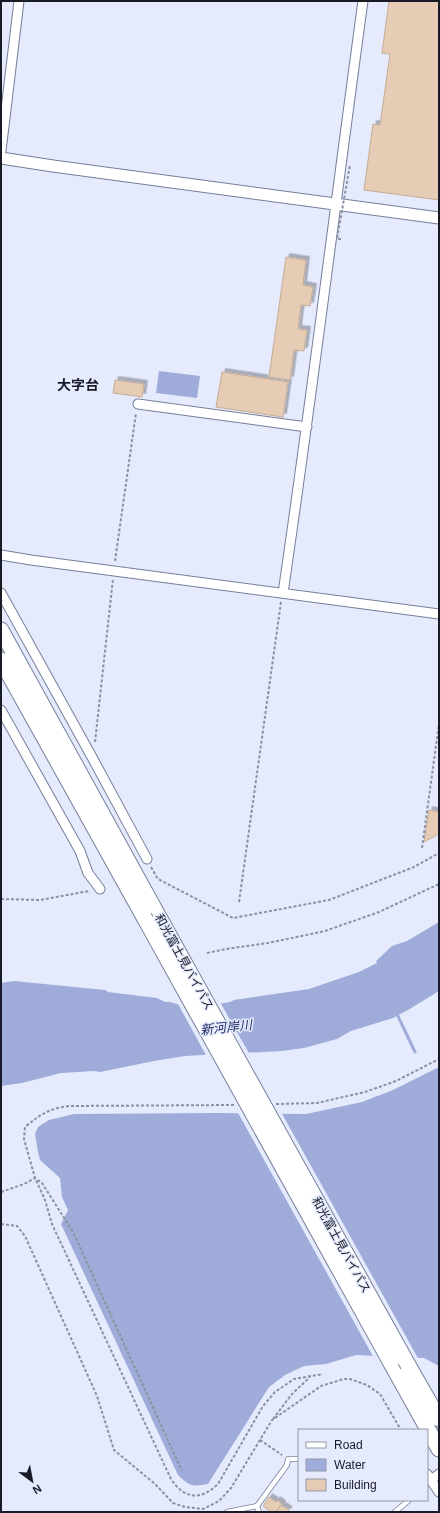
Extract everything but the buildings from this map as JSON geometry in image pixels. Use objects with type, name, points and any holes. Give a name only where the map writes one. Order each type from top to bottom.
[{"type":"highway","name":"和光富士見バイパス","points":[[1,630],[160,919],[439,1419]]},
{"type":"highway","name":"和光富士見バイパス","points":[[1,660],[428,1429]]},
{"type":"highway","name":"和光富士見バイパス","points":[[428,1429],[439,1449]]},
{"type":"street","points":[[1,151],[19,1]]},
{"type":"street","points":[[283,593],[307,427],[335,203],[363,1]]},
{"type":"street","points":[[1,158],[439,218]]},
{"type":"street","points":[[138,404],[307,427]]},
{"type":"street","points":[[1,555],[439,614]]},
{"type":"street","points":[[1,593],[93,759],[146,859]]},
{"type":"street","points":[[1,710],[80,851],[88,873],[100,889]]},
{"type":"street","points":[[439,1474],[428,1479],[439,1492]]},
{"type":"lane","points":[[227,1512],[257,1506],[287,1465],[288,1459],[298,1459]]},
{"type":"lane","points":[[395,1512],[408,1501]]},
{"type":"lane","points":[[257,1506],[259,1512]]},
{"type":"path","points":[[341,239],[337,239],[350,165]]},
{"type":"path","points":[[239,902],[283,593]]},
{"type":"path","points":[[422,848],[439,724]]},
{"type":"path","points":[[146,859],[158,879],[233,918],[329,900],[414,867],[439,853]]},
{"type":"path","points":[[207,953],[325,931],[379,912],[439,884]]},
{"type":"path","points":[[1,899],[40,900],[100,889]]},
{"type":"path","points":[[272,1104],[317,1103],[365,1092],[396,1081],[439,1059]]},
{"type":"path","points":[[235,1106],[68,1106],[53,1109],[38,1116],[25,1127],[24,1139],[35,1178],[45,1200],[52,1224],[171,1480],[177,1489],[186,1495],[210,1492],[218,1484],[263,1406],[275,1392],[294,1379],[323,1374]]},
{"type":"path","points":[[1,1192],[24,1184],[35,1178]]},
{"type":"path","points":[[35,1178],[42,1183],[73,1232],[182,1471]]},
{"type":"path","points":[[1,1224],[17,1226],[25,1236],[97,1396],[114,1450],[155,1484],[172,1503],[185,1508],[203,1509],[219,1501],[231,1488],[272,1420],[292,1394],[311,1376]]},
{"type":"path","points":[[272,1420],[321,1386],[344,1379],[350,1379],[367,1385],[380,1394],[400,1429]]},
{"type":"path","points":[[260,1440],[288,1459]]},
{"type":"water","points":[[159,371],[200,376],[197,398],[156,393]]},
{"type":"water","name":"新河岸川","points":[[439,922],[439,991],[393,1018],[351,1031],[337,1039],[304,1048],[282,1051],[185,1056],[100,1072],[61,1073],[22,1083],[1,1086],[1,983],[14,981],[105,990],[108,992],[157,998],[165,1002],[180,1005],[218,1004],[234,1000],[309,989],[359,972],[377,963],[376,961],[392,946],[407,941]]},
{"type":"water","points":[[439,1067],[439,1366],[424,1358],[356,1355],[326,1364],[304,1366],[285,1375],[269,1387],[208,1484],[192,1485],[188,1483],[178,1475],[61,1224],[68,1210],[62,1197],[60,1178],[40,1160],[35,1134],[38,1127],[49,1120],[74,1114],[306,1114],[362,1102],[393,1090]]},
{"type":"pier","points":[[177,1002],[220,1002],[250,1055],[207,1057]]},
{"type":"pier","points":[[237,1111],[281,1112],[419,1360],[374,1358]]},
{"type":"waterway","points":[[396,1012],[415,1052]]},
{"type":"district","name":"大字台","points":[[78,385]]}]
